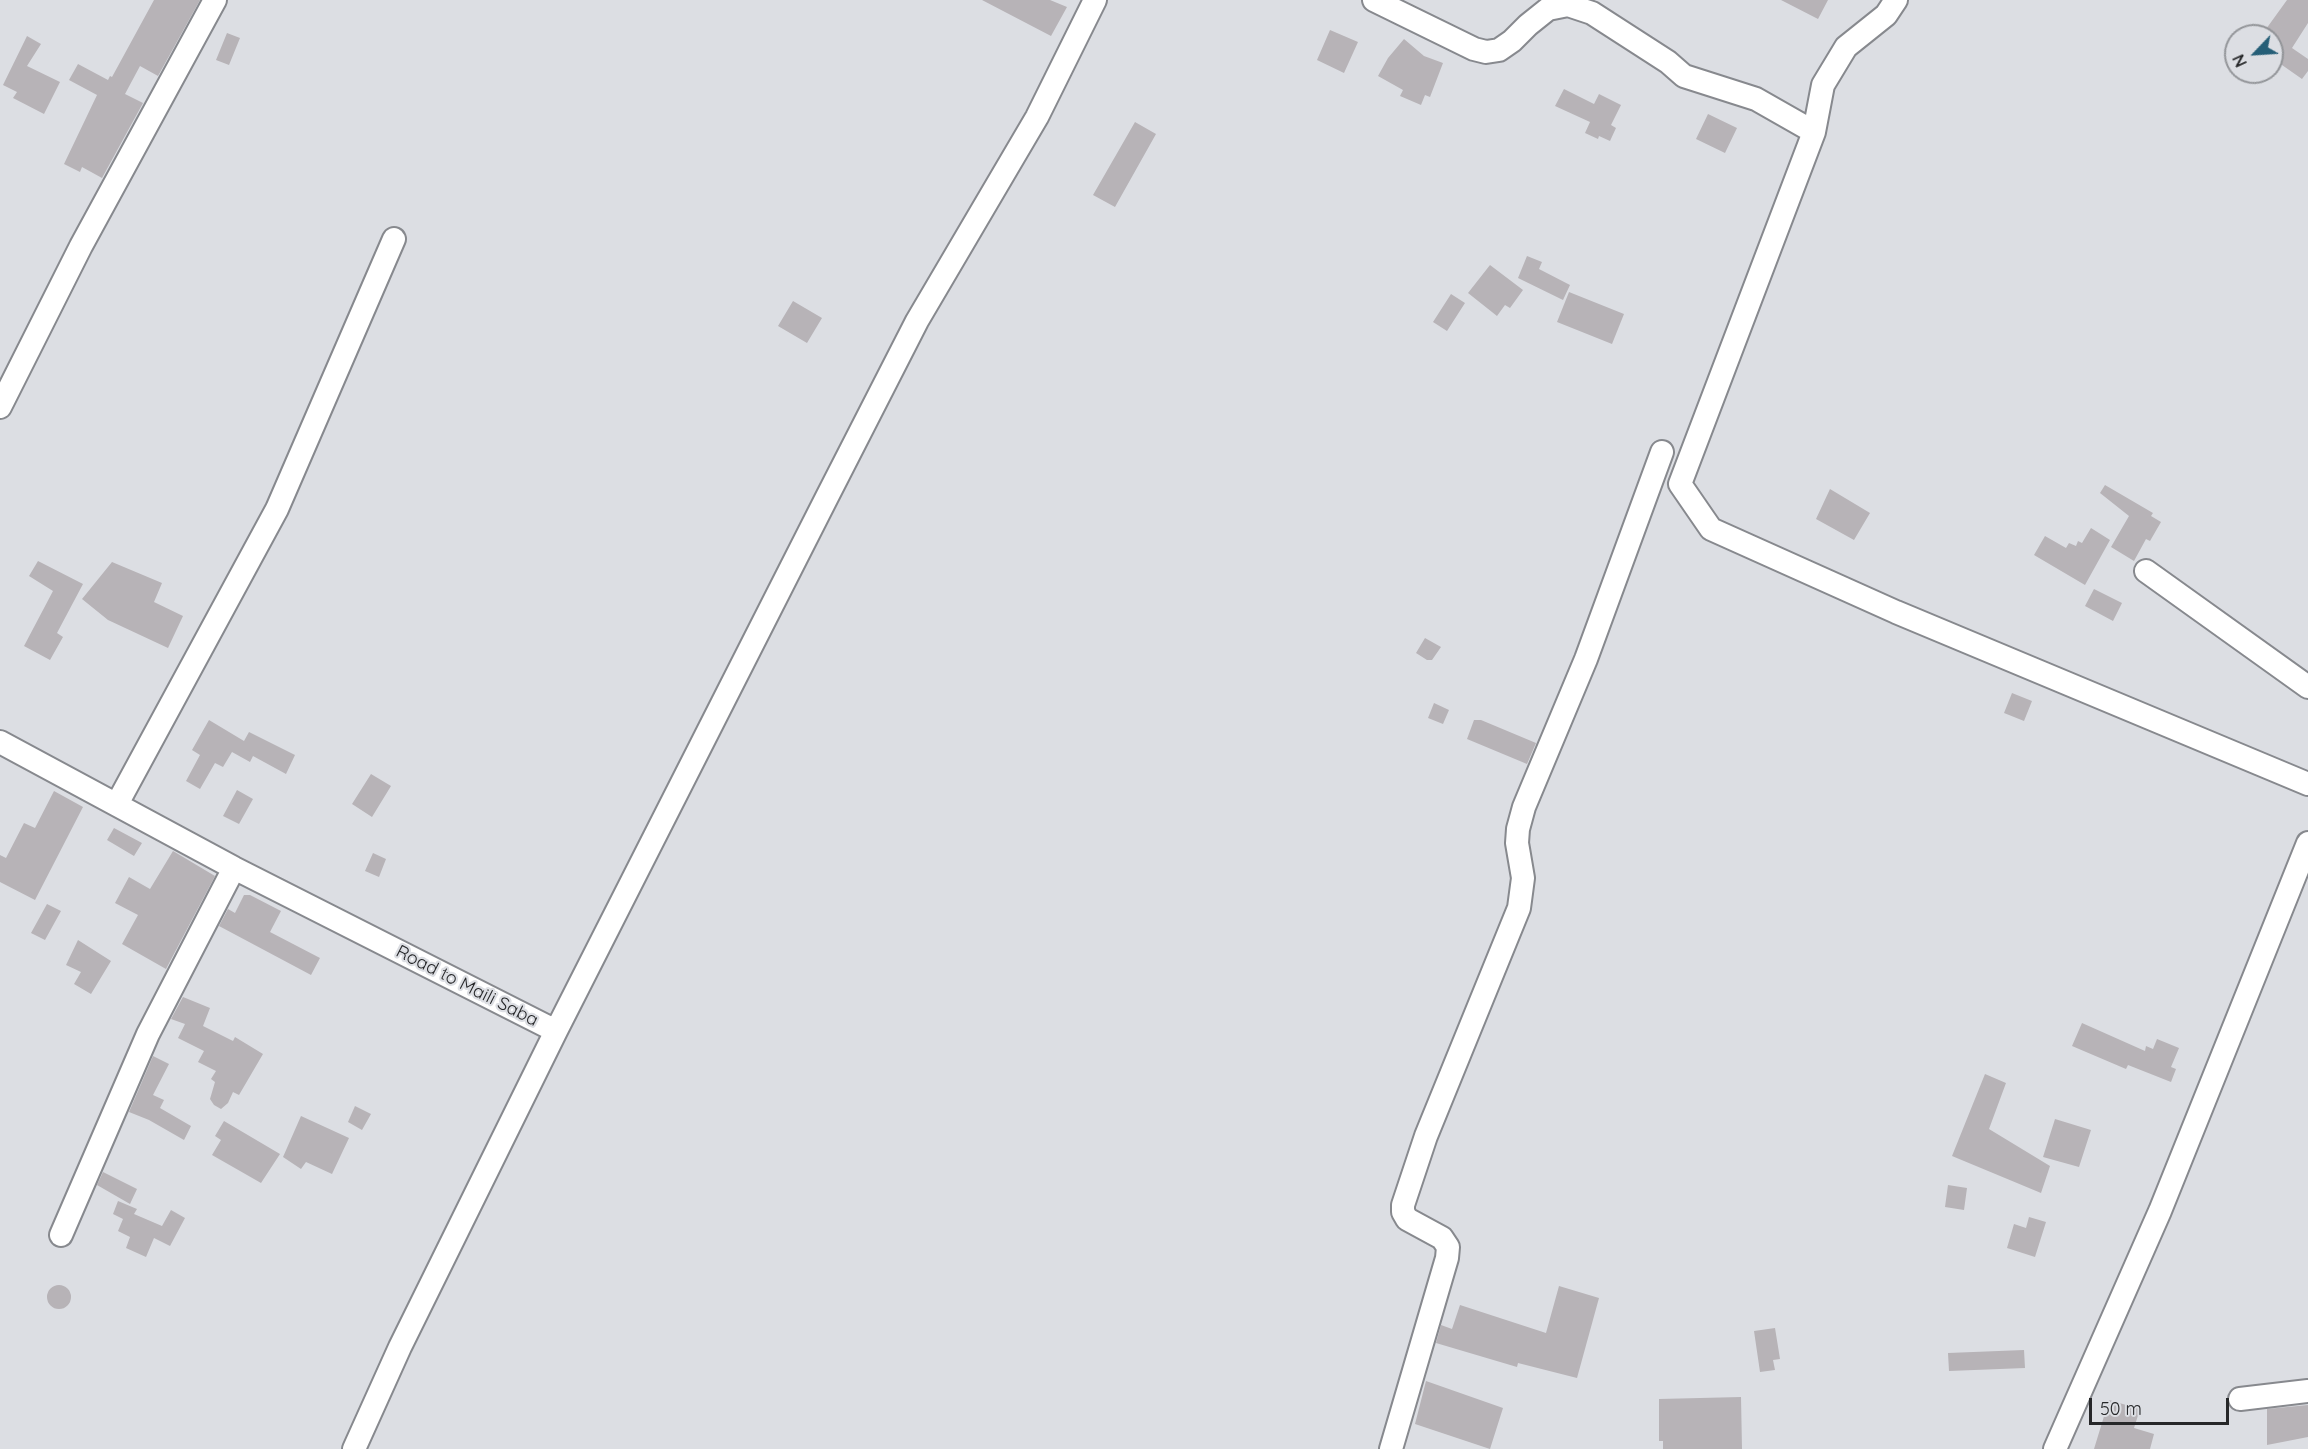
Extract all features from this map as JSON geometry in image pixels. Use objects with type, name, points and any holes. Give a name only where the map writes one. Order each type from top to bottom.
[{"type":"street","points":[[0,407],[81,246],[215,0]]},
{"type":"street","points":[[556,1031],[917,321],[1037,117],[1095,0]]},
{"type":"street","points":[[1374,0],[1474,49],[1486,52],[1499,50],[1512,41],[1548,9],[1568,5],[1592,13],[1668,62],[1684,76],[1756,99],[1814,132]]},
{"type":"street","points":[[1896,0],[1886,15],[1846,47],[1823,85],[1814,132],[1680,484],[1711,529],[1896,612],[2308,784]]},
{"type":"street","points":[[117,804],[277,509],[394,239]]},
{"type":"street","points":[[1391,1449],[1447,1258],[1448,1247],[1442,1238],[1407,1219],[1403,1212],[1403,1205],[1423,1143],[1519,908],[1523,878],[1516,843],[1524,807],[1586,658],[1662,452]]},
{"type":"street","points":[[2146,571],[2308,687]]},
{"type":"street","name":"Road to Maili Saba","points":[[0,742],[234,868],[556,1031],[400,1347],[354,1449]]},
{"type":"street","points":[[2055,1449],[2160,1211],[2308,843]]},
{"type":"street","points":[[61,1235],[148,1034],[234,868]]},
{"type":"street","points":[[2240,1400],[2308,1390]]},
{"type":"building","points":[[154,0],[200,0],[158,76],[140,66],[125,94],[143,103],[102,178],[82,167],[80,172],[64,164],[97,95],[69,80],[78,64],[108,80],[110,76],[112,77]]},
{"type":"building","points":[[982,0],[1050,0],[1067,7],[1051,36]]},
{"type":"building","points":[[1781,0],[1828,0],[1818,19]]},
{"type":"building","points":[[2287,0],[2308,0],[2308,23],[2292,48],[2308,59],[2308,71],[2302,79],[2284,66],[2284,24],[2270,24]]},
{"type":"building","points":[[1330,30],[1358,42],[1344,73],[1317,60]]},
{"type":"building","points":[[227,33],[240,38],[229,65],[216,60]]},
{"type":"building","points":[[27,36],[41,44],[27,66],[60,82],[44,114],[13,98],[17,92],[3,85]]},
{"type":"building","points":[[1404,39],[1424,56],[1443,63],[1430,97],[1425,95],[1421,105],[1400,96],[1403,90],[1378,76],[1388,58]]},
{"type":"building","points":[[1564,89],[1594,104],[1599,94],[1621,105],[1611,125],[1616,128],[1610,141],[1585,133],[1590,122],[1555,106]]},
{"type":"building","points":[[1708,114],[1737,128],[1725,153],[1696,139]]},
{"type":"building","points":[[1135,122],[1156,134],[1115,207],[1093,195]]},
{"type":"building","points":[[1527,256],[1542,262],[1539,269],[1570,285],[1563,300],[1518,278]]},
{"type":"building","points":[[1490,265],[1523,290],[1510,308],[1505,305],[1497,316],[1468,293]]},
{"type":"building","points":[[1569,292],[1624,314],[1612,344],[1557,322]]},
{"type":"building","points":[[1451,294],[1465,303],[1447,331],[1433,322]]},
{"type":"building","points":[[793,301],[822,318],[807,343],[778,326]]},
{"type":"building","points":[[2105,485],[2153,513],[2151,516],[2161,522],[2150,541],[2146,539],[2134,561],[2111,547],[2129,516],[2100,493]]},
{"type":"building","points":[[1830,489],[1870,513],[1854,540],[1816,519]]},
{"type":"building","points":[[2091,528],[2110,540],[2085,585],[2034,555],[2045,536],[2066,548],[2069,543],[2076,546],[2078,541],[2082,543]]},
{"type":"building","points":[[38,561],[83,584],[57,633],[63,637],[50,660],[24,646],[53,591],[29,576]]},
{"type":"building","points":[[112,562],[162,583],[154,602],[183,616],[168,648],[108,620],[82,599]]},
{"type":"building","points":[[2094,589],[2122,603],[2113,621],[2085,606]]},
{"type":"building","points":[[1425,638],[1441,647],[1432,660],[1427,660],[1416,653]]},
{"type":"building","points":[[2012,693],[2032,701],[2024,721],[2004,713]]},
{"type":"building","points":[[1434,703],[1449,710],[1443,724],[1428,718]]},
{"type":"building","points":[[209,720],[244,741],[249,732],[295,755],[286,774],[253,756],[250,762],[232,752],[223,767],[215,763],[200,789],[186,781],[200,755],[192,750]]},
{"type":"building","points":[[1474,720],[1481,720],[1536,743],[1527,764],[1467,739]]},
{"type":"building","points":[[371,774],[391,786],[372,817],[352,804]]},
{"type":"building","points":[[237,790],[253,799],[239,824],[223,816]]},
{"type":"building","points":[[54,791],[83,807],[35,900],[0,882],[0,855],[6,858],[24,823],[35,828]]},
{"type":"building","points":[[114,828],[142,843],[134,856],[107,840]]},
{"type":"building","points":[[173,851],[215,876],[166,969],[122,944],[138,915],[115,903],[129,877],[150,889]]},
{"type":"building","points":[[373,853],[386,859],[379,877],[365,871]]},
{"type":"building","points":[[244,895],[250,895],[281,911],[270,932],[320,958],[311,975],[219,926],[228,909],[235,913]]},
{"type":"building","points":[[47,904],[61,911],[45,940],[31,933]]},
{"type":"building","points":[[78,940],[111,961],[91,994],[74,984],[81,972],[66,965]]},
{"type":"building","points":[[183,997],[210,1008],[203,1026],[233,1041],[235,1037],[263,1054],[239,1095],[233,1092],[228,1103],[221,1109],[210,1099],[215,1082],[211,1079],[216,1071],[198,1062],[204,1051],[178,1038],[185,1024],[171,1019]]},
{"type":"building","points":[[2082,1023],[2145,1051],[2146,1046],[2153,1049],[2157,1039],[2179,1048],[2171,1067],[2176,1069],[2171,1082],[2128,1065],[2126,1069],[2072,1046]]},
{"type":"building","points":[[153,1056],[169,1064],[153,1095],[164,1100],[160,1108],[191,1126],[184,1140],[149,1120],[129,1112]]},
{"type":"building","points":[[1985,1074],[2006,1083],[1989,1129],[2050,1166],[2041,1193],[1952,1156]]},
{"type":"building","points":[[355,1106],[371,1114],[362,1130],[348,1122]]},
{"type":"building","points":[[301,1116],[349,1138],[332,1174],[306,1162],[301,1169],[283,1157]]},
{"type":"building","points":[[2055,1119],[2091,1130],[2079,1167],[2043,1157]]},
{"type":"building","points":[[224,1121],[280,1154],[261,1183],[212,1155],[221,1140],[215,1136]]},
{"type":"building","points":[[103,1172],[137,1189],[130,1204],[97,1185]]},
{"type":"building","points":[[1948,1185],[1967,1188],[1964,1210],[1945,1207]]},
{"type":"building","points":[[118,1201],[137,1209],[134,1214],[162,1226],[171,1210],[185,1218],[170,1246],[154,1238],[146,1257],[126,1248],[130,1237],[118,1231],[123,1219],[113,1214]]},
{"type":"building","points":[[2029,1217],[2046,1222],[2035,1257],[2007,1248],[2014,1224],[2026,1228]]},
{"type":"building","points":[[59,1285],[68,1288],[71,1297],[68,1306],[59,1309],[50,1306],[47,1297],[50,1288]]},
{"type":"building","points":[[1559,1286],[1599,1298],[1577,1378],[1518,1363],[1517,1367],[1436,1343],[1441,1325],[1452,1329],[1460,1305],[1546,1333]]},
{"type":"building","points":[[1775,1328],[1780,1359],[1773,1360],[1775,1370],[1760,1372],[1754,1331]]},
{"type":"building","points":[[2024,1350],[2025,1368],[1949,1371],[1948,1353]]},
{"type":"building","points":[[1426,1381],[1503,1408],[1490,1449],[1415,1424]]},
{"type":"building","points":[[1741,1397],[1742,1449],[1663,1449],[1663,1441],[1659,1441],[1659,1399]]},
{"type":"building","points":[[2109,1400],[2140,1409],[2134,1428],[2154,1434],[2150,1449],[2094,1449]]},
{"type":"building","points":[[2308,1405],[2308,1437],[2267,1445],[2267,1409]]}]
